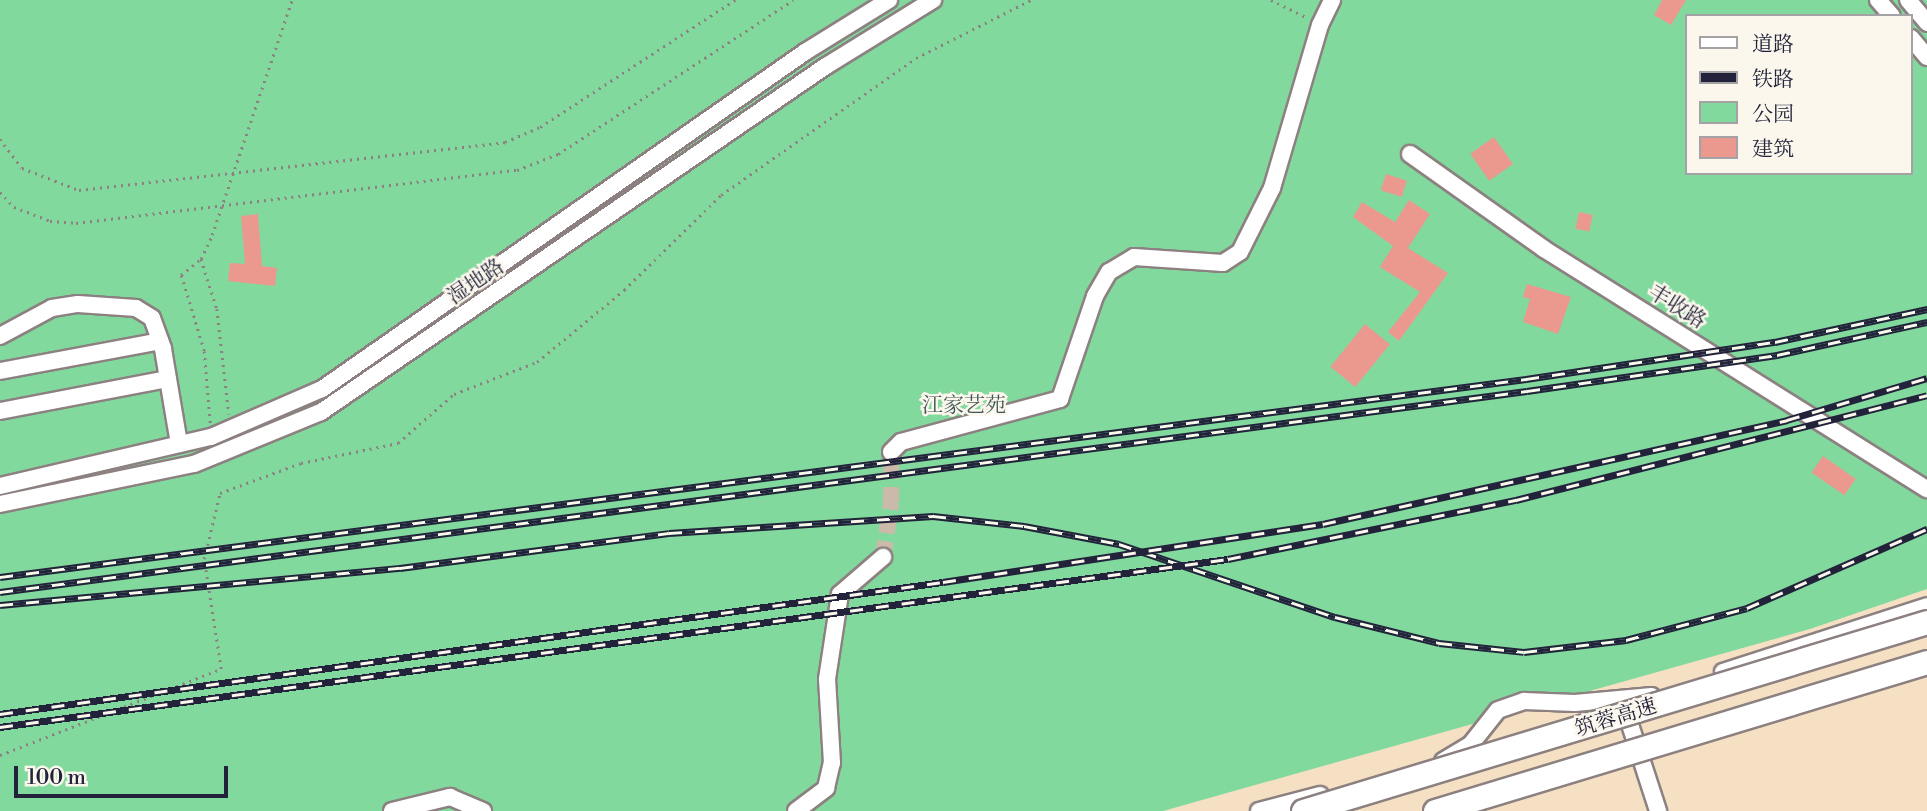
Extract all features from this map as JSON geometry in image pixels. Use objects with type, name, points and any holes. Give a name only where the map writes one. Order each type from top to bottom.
[{"type":"highway","name":"筑蓉高速","points":[[1303,811],[1927,622]]},
{"type":"highway","name":"筑蓉高速","points":[[1435,811],[1927,662]]},
{"type":"street","name":"湿地路","points":[[0,486],[211,437],[322,389],[805,52],[889,0]]},
{"type":"street","name":"湿地路","points":[[0,505],[194,464],[321,412],[826,66],[933,0]]},
{"type":"street","points":[[891,452],[901,442],[1060,399],[1095,296],[1109,272],[1133,257],[1223,263],[1240,252],[1272,188],[1320,25],[1332,0]]},
{"type":"street","points":[[1908,0],[1927,23]]},
{"type":"street","points":[[1913,40],[1927,57]]},
{"type":"street","name":"丰收路","points":[[1410,154],[1544,248],[1927,489]]},
{"type":"street","points":[[0,336],[52,308],[109,303],[136,308],[152,317],[168,379],[178,444]]},
{"type":"street","points":[[0,371],[160,341]]},
{"type":"street","points":[[0,411],[168,379]]},
{"type":"street","points":[[796,811],[826,788],[832,762],[827,679],[839,594],[883,557]]},
{"type":"street","points":[[1259,811],[1450,759],[1471,744],[1498,710],[1524,701],[1642,699],[1927,606]]},
{"type":"street","points":[[1622,700],[1658,811]]},
{"type":"street","points":[[392,811],[450,797],[483,811]]},
{"type":"path","points":[[211,437],[204,351],[181,275],[201,259],[223,204],[292,0]]},
{"type":"path","points":[[0,139],[22,168],[79,190],[233,175],[505,142],[540,127],[735,0]]},
{"type":"path","points":[[0,192],[14,206],[50,221],[76,223],[517,170],[558,153],[793,0]]},
{"type":"path","points":[[0,755],[221,669],[204,559],[220,493],[301,463],[398,443],[454,394],[537,362],[624,290],[721,195],[916,58],[1031,0]]},
{"type":"path","points":[[1271,0],[1320,25]]},
{"type":"path","points":[[201,259],[217,309],[230,431]]},
{"type":"green space","name":"江家艺苑","points":[[0,0],[1927,0],[1927,589],[1810,629],[1163,811],[0,811]]},
{"type":"building","points":[[1662,0],[1686,0],[1671,25],[1654,15]]},
{"type":"building","points":[[1494,137],[1513,164],[1489,181],[1470,154]]},
{"type":"building","points":[[1386,174],[1407,181],[1402,197],[1381,190]]},
{"type":"building","points":[[1409,200],[1430,214],[1408,248],[1448,273],[1399,341],[1388,332],[1420,292],[1380,267],[1393,246],[1353,217],[1362,202],[1395,222]]},
{"type":"building","points":[[1579,212],[1593,215],[1589,232],[1575,229]]},
{"type":"building","points":[[258,214],[262,266],[277,268],[275,286],[228,281],[230,263],[245,264],[241,216]]},
{"type":"building","points":[[1527,284],[1571,297],[1558,334],[1523,322],[1530,299],[1523,297]]},
{"type":"building","points":[[1365,324],[1390,344],[1355,387],[1330,367]]},
{"type":"building","points":[[1823,456],[1856,479],[1844,495],[1812,472]]},
{"type":"tunnel","points":[[883,557],[891,503],[891,452]]},
{"type":"railway","points":[[0,577],[1526,379],[1775,342],[1927,309]]},
{"type":"railway","points":[[0,592],[1527,391],[1777,355],[1927,322]]},
{"type":"railway","points":[[0,714],[943,582],[1323,524],[1787,420],[1927,378]]},
{"type":"railway","points":[[0,727],[1228,559],[1516,500],[1927,395]]},
{"type":"railway","points":[[0,605],[400,568],[669,533],[933,516],[1024,526],[1119,544],[1335,617],[1439,643],[1524,652],[1626,640],[1747,608],[1927,529]]}]
